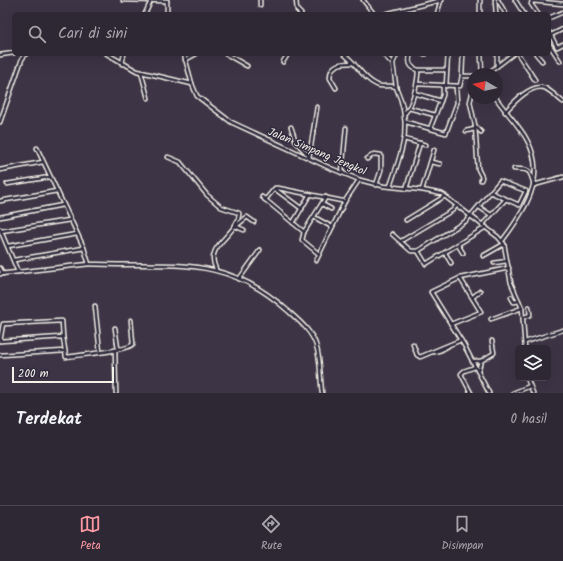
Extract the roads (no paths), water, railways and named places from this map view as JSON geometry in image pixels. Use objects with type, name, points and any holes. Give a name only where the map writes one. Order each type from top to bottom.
[{"type":"street","points":[[123,0],[167,1],[167,12]]},
{"type":"street","points":[[260,0],[260,5]]},
{"type":"street","points":[[296,0],[297,10],[299,12]]},
{"type":"street","points":[[363,0],[372,12]]},
{"type":"street","points":[[393,12],[441,0],[438,12]]},
{"type":"street","points":[[480,0],[480,12]]},
{"type":"street","points":[[496,0],[496,12]]},
{"type":"street","points":[[496,0],[505,12]]},
{"type":"street","points":[[515,0],[523,12]]},
{"type":"street","points":[[531,1],[562,4],[562,0]]},
{"type":"street","points":[[147,12],[151,1]]},
{"type":"street","points":[[531,1],[537,12]]},
{"type":"street","points":[[551,17],[563,12]]},
{"type":"street","points":[[551,34],[563,29]]},
{"type":"street","points":[[551,36],[558,47],[563,44]]},
{"type":"street","points":[[551,47],[560,61]]},
{"type":"street","points":[[0,55],[12,53]]},
{"type":"street","points":[[0,122],[24,56]]},
{"type":"street","points":[[110,56],[122,64],[141,72],[192,84]]},
{"type":"street","points":[[122,64],[124,56]]},
{"type":"street","name":"Jalan Simpang Jengkol","points":[[184,56],[192,84],[201,99],[231,122],[359,180],[376,185],[422,190],[446,196],[486,227],[504,244],[511,283],[522,308],[524,317],[525,342]]},
{"type":"street","points":[[185,60],[192,56]]},
{"type":"street","points":[[230,56],[247,66]]},
{"type":"street","points":[[283,62],[287,56]]},
{"type":"street","points":[[346,56],[376,84],[380,86],[392,85],[396,87]]},
{"type":"street","points":[[385,56],[393,64]]},
{"type":"street","points":[[390,186],[400,156],[406,122],[405,113],[396,87],[393,64],[396,56]]},
{"type":"street","points":[[410,56],[410,65],[412,68],[418,70],[447,70]]},
{"type":"street","points":[[430,129],[445,86],[448,56]]},
{"type":"street","points":[[417,84],[456,87],[461,84],[463,56]]},
{"type":"street","points":[[481,56],[482,68]]},
{"type":"street","points":[[497,56],[497,66]]},
{"type":"street","points":[[494,68],[510,56]]},
{"type":"street","points":[[519,56],[536,80]]},
{"type":"street","points":[[538,56],[542,61]]},
{"type":"street","points":[[336,88],[330,78],[332,69],[338,64],[354,63]]},
{"type":"street","points":[[405,113],[409,108],[417,84],[418,70]]},
{"type":"street","points":[[141,72],[148,98]]},
{"type":"street","points":[[462,76],[467,76]]},
{"type":"street","points":[[406,122],[442,132],[448,130],[458,98],[456,87]]},
{"type":"street","points":[[505,112],[522,94],[540,88],[546,89],[563,102]]},
{"type":"street","points":[[414,93],[441,101]]},
{"type":"street","points":[[470,104],[475,125],[478,169],[482,177],[481,180]]},
{"type":"street","points":[[500,104],[526,138],[532,149],[535,171],[534,185],[524,210],[502,241]]},
{"type":"street","points":[[309,157],[316,107]]},
{"type":"street","points":[[409,108],[436,115]]},
{"type":"street","points":[[475,125],[481,132]]},
{"type":"street","points":[[291,127],[296,142],[309,157]]},
{"type":"street","points":[[342,173],[346,128]]},
{"type":"street","points":[[466,131],[475,129]]},
{"type":"street","points":[[404,139],[426,144]]},
{"type":"street","points":[[406,189],[420,143]]},
{"type":"street","points":[[37,148],[84,248],[89,264]]},
{"type":"street","points":[[422,190],[434,150]]},
{"type":"street","points":[[367,159],[374,154],[381,155],[381,170],[376,185]]},
{"type":"street","points":[[168,157],[180,162],[209,197],[222,208],[238,212],[238,218],[235,226]]},
{"type":"street","points":[[0,170],[43,162]]},
{"type":"street","points":[[431,162],[440,164]]},
{"type":"street","points":[[514,169],[527,170],[531,173],[534,185]]},
{"type":"street","points":[[7,184],[50,177]]},
{"type":"street","points":[[534,185],[563,177]]},
{"type":"street","points":[[316,260],[345,200],[359,180]]},
{"type":"street","points":[[392,234],[411,251],[418,251],[466,221],[471,216],[490,192],[500,181],[526,191],[519,205],[490,192]]},
{"type":"street","points":[[266,200],[275,189],[281,188],[345,200]]},
{"type":"street","points":[[275,189],[302,209]]},
{"type":"street","points":[[0,201],[56,191]]},
{"type":"street","points":[[293,223],[310,194]]},
{"type":"street","points":[[406,220],[446,196]]},
{"type":"street","points":[[262,197],[304,232]]},
{"type":"street","points":[[319,254],[302,240],[304,232],[326,197]]},
{"type":"street","points":[[482,225],[506,200]]},
{"type":"street","points":[[322,204],[331,209]]},
{"type":"street","points":[[0,217],[63,205]]},
{"type":"street","points":[[401,241],[453,210],[457,205]]},
{"type":"street","points":[[478,207],[491,215]]},
{"type":"street","points":[[216,269],[212,259],[214,252],[235,226],[246,217],[254,222]]},
{"type":"street","points":[[314,217],[332,227]]},
{"type":"street","points":[[18,272],[0,230],[70,220]]},
{"type":"street","points":[[235,226],[244,230]]},
{"type":"street","points":[[418,251],[426,264],[486,227]]},
{"type":"street","points":[[8,246],[77,234]]},
{"type":"street","points":[[483,256],[504,244]]},
{"type":"street","points":[[458,245],[463,253]]},
{"type":"street","points":[[14,260],[84,248]]},
{"type":"street","points":[[239,279],[260,250]]},
{"type":"street","points":[[445,253],[451,262]]},
{"type":"street","points":[[494,263],[508,261]]},
{"type":"street","points":[[0,268],[1,274],[89,264],[167,264],[216,269],[239,279],[278,303],[310,334],[318,351],[322,393]]},
{"type":"street","points":[[489,393],[461,340],[431,292],[460,278],[509,268]]},
{"type":"street","points":[[451,324],[480,313],[473,298],[460,278]]},
{"type":"street","points":[[473,298],[480,291]]},
{"type":"street","points":[[511,297],[514,302],[519,301]]},
{"type":"street","points":[[95,306],[100,352]]},
{"type":"street","points":[[524,317],[530,315],[529,307]]},
{"type":"street","points":[[491,319],[522,308]]},
{"type":"street","points":[[63,337],[0,341],[3,324],[62,321],[66,357],[116,350],[130,347],[133,344],[131,320]]},
{"type":"street","points":[[115,328],[116,393]]},
{"type":"street","points":[[525,342],[563,330]]},
{"type":"street","points":[[413,344],[419,357],[461,340]]},
{"type":"street","points":[[472,361],[481,362],[494,354],[492,341]]},
{"type":"street","points":[[0,355],[65,351]]},
{"type":"street","points":[[478,371],[481,362]]},
{"type":"street","points":[[471,393],[461,374],[475,366]]},
{"type":"street","points":[[528,381],[533,393]]},
{"type":"street","points":[[514,393],[530,386]]}]
